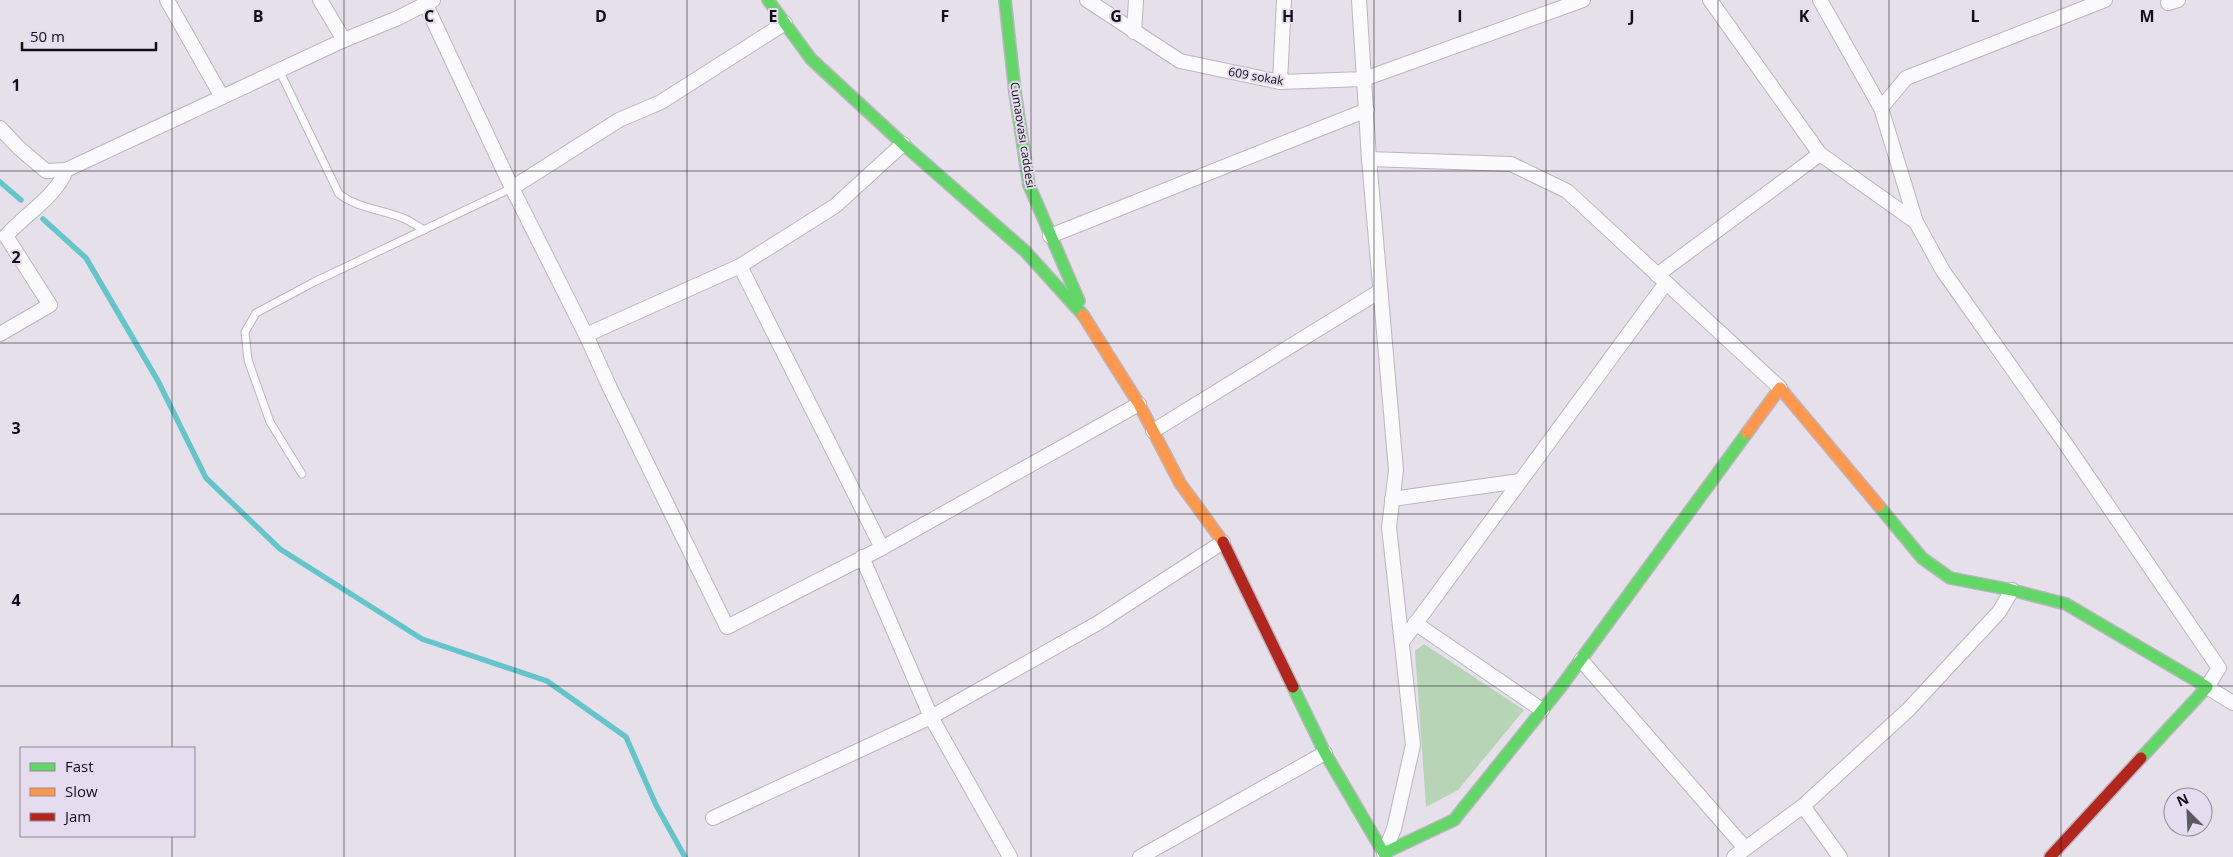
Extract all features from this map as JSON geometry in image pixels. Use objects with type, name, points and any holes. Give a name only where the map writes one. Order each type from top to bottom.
[{"type":"main road","points":[[768,0],[811,59],[903,144],[1025,251],[1086,318],[1139,404],[1180,483],[1223,542],[1325,753],[1385,855],[1454,820],[1581,660],[1780,388],[1922,558],[1950,578],[2012,590],[2066,604],[2207,687],[2050,857]]},
{"type":"main road","name":"Cumaovası caddesi","points":[[1005,0],[1015,92],[1029,185],[1086,318]]},
{"type":"street","points":[[166,0],[222,97]]},
{"type":"street","points":[[320,0],[344,40]]},
{"type":"street","name":"609 sokak","points":[[1087,0],[1180,61],[1280,82],[1364,79],[1583,0]]},
{"type":"street","points":[[1134,32],[1136,0]]},
{"type":"street","points":[[1280,82],[1284,0]]},
{"type":"street","points":[[1359,0],[1369,160],[1396,470],[1389,527],[1413,744],[1394,828],[1385,855]]},
{"type":"street","points":[[1710,0],[1820,154],[1916,222]]},
{"type":"street","points":[[1820,0],[1881,108],[1916,222],[1943,272],[2065,443],[2218,668],[2207,687],[2233,703]]},
{"type":"street","points":[[1881,108],[1906,78],[2104,0]]},
{"type":"street","points":[[0,128],[19,148],[46,171],[66,170],[344,40],[430,3],[512,188],[586,335],[610,388],[727,626],[882,548],[1139,404]]},
{"type":"street","points":[[512,188],[619,120],[661,102],[785,23]]},
{"type":"street","points":[[1050,236],[1367,110]]},
{"type":"street","points":[[586,335],[740,266],[835,206],[903,144]]},
{"type":"street","points":[[1402,642],[1520,481],[1662,279],[1820,154]]},
{"type":"street","points":[[1369,160],[1511,164],[1566,191],[1780,388]]},
{"type":"street","points":[[0,334],[50,305],[6,236],[18,222],[61,183],[66,170]]},
{"type":"street","points":[[740,266],[882,548]]},
{"type":"street","points":[[1153,432],[1380,291]]},
{"type":"street","points":[[1392,499],[1520,481]]},
{"type":"street","points":[[713,818],[932,716],[1098,623],[1223,542]]},
{"type":"street","points":[[862,557],[932,716],[1010,857]]},
{"type":"street","points":[[1734,857],[1803,806],[1908,710],[1999,612],[2012,590]]},
{"type":"street","points":[[1415,623],[1542,710]]},
{"type":"street","points":[[1581,660],[1745,848]]},
{"type":"street","points":[[1140,857],[1325,753]]},
{"type":"street","points":[[1803,806],[1840,857]]},
{"type":"lane","points":[[279,70],[339,194],[348,201],[363,208],[403,218],[424,230]]},
{"type":"lane","points":[[302,474],[270,422],[248,360],[245,332],[256,312],[512,188]]},
{"type":"green space","points":[[1424,644],[1524,710],[1458,790],[1426,807],[1415,651]]},
{"type":"waterway","points":[[0,182],[21,200]]},
{"type":"waterway","points":[[43,219],[86,258],[158,381],[206,478],[280,549],[422,639],[547,681],[626,737],[656,805],[685,857]]},
{"type":"traffic: fast","points":[[768,0],[811,59],[903,144],[1025,251],[1083,315]]},
{"type":"traffic: fast","points":[[1005,0],[1015,92],[1029,185],[1079,301]]},
{"type":"traffic: fast","points":[[1384,853],[1454,820],[1560,688],[1747,433]]},
{"type":"traffic: fast","points":[[1879,506],[1922,558],[1950,578],[2012,590],[2066,604],[2207,687],[2141,758]]},
{"type":"traffic: fast","points":[[1293,687],[1325,753],[1386,857]]},
{"type":"traffic: slow","points":[[1083,315],[1139,404],[1180,483],[1223,542]]},
{"type":"traffic: slow","points":[[1747,433],[1780,388],[1879,506]]},
{"type":"traffic: jam","points":[[1223,542],[1293,687]]},
{"type":"traffic: jam","points":[[2050,857],[2141,758]]}]
